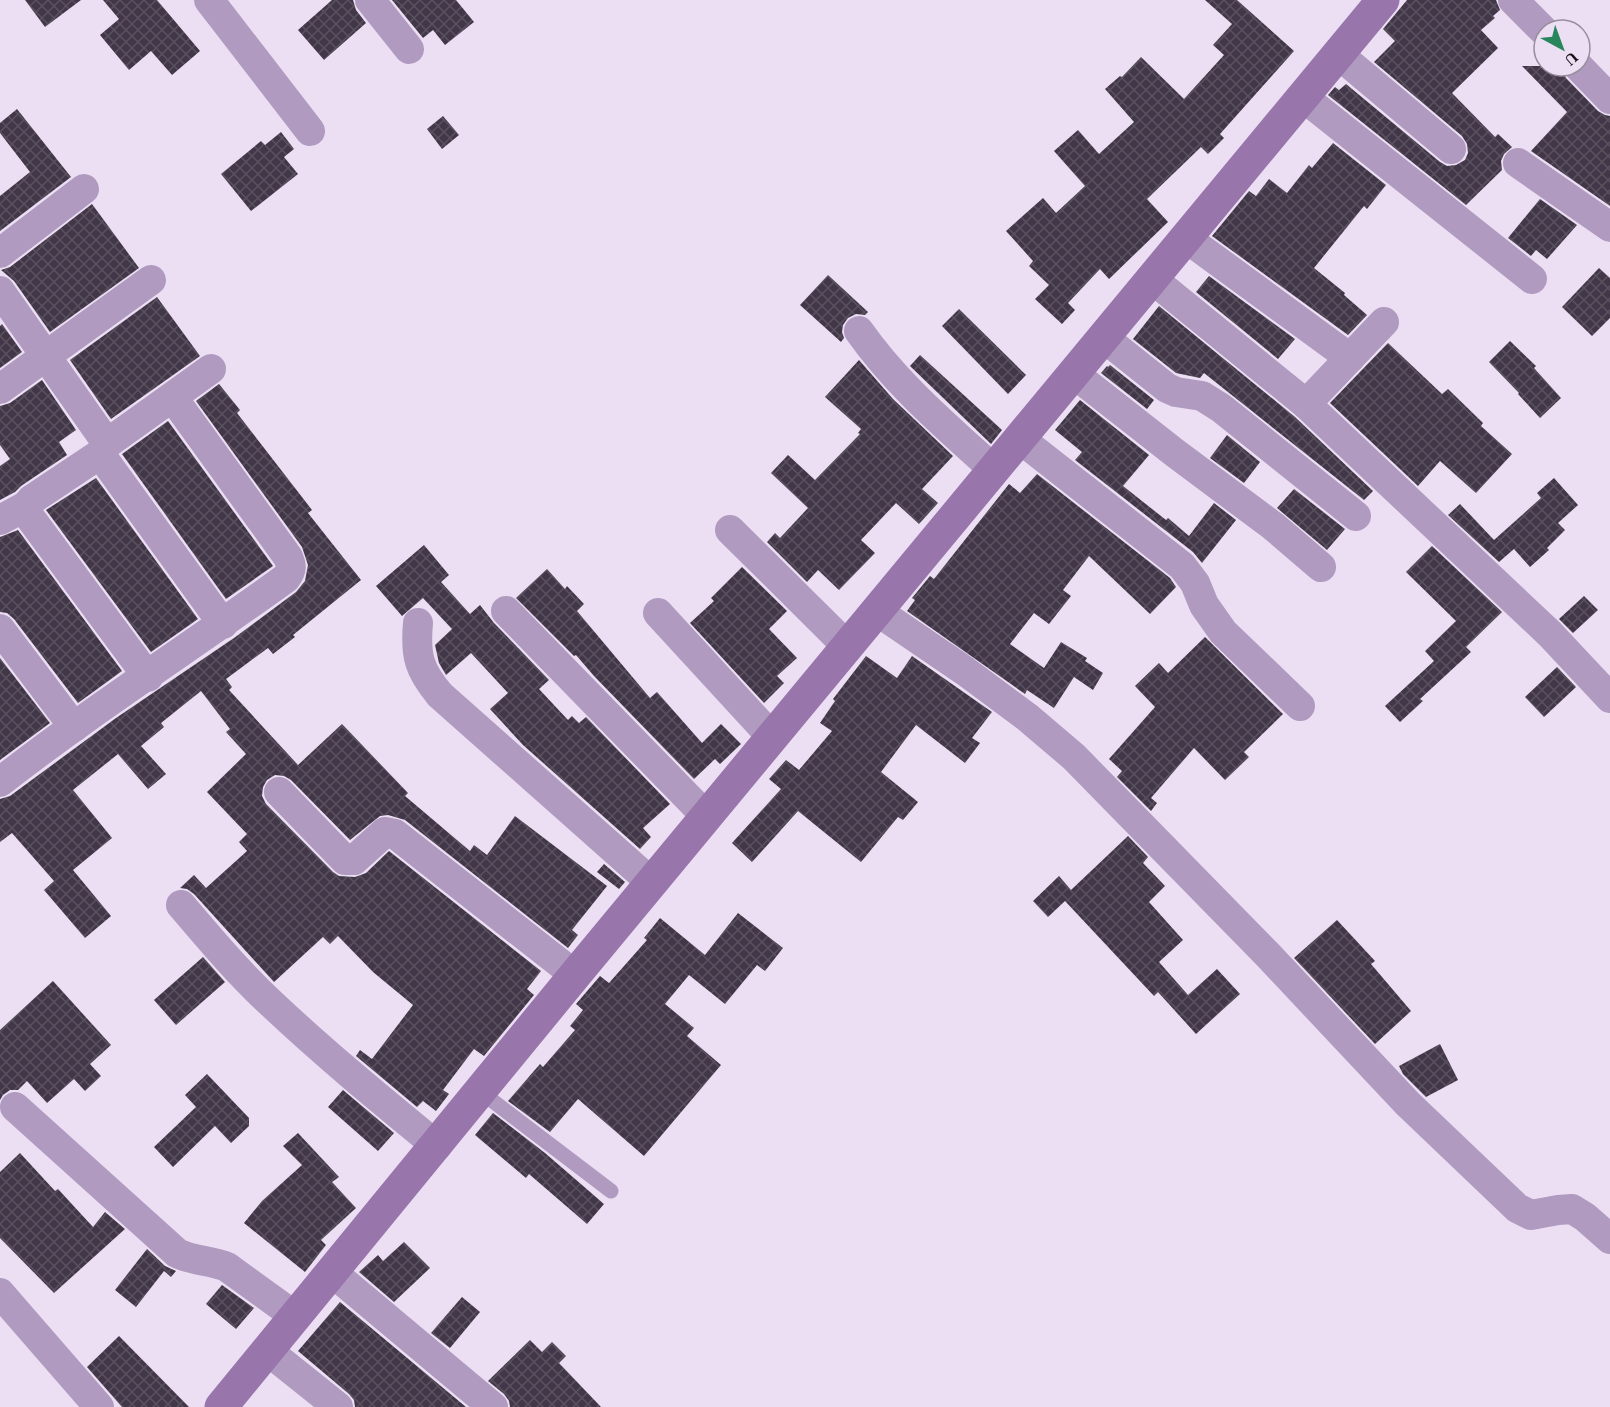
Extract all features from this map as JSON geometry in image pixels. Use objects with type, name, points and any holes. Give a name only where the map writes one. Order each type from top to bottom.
[{"type":"street","points":[[209,0],[310,131]]},
{"type":"street","points":[[370,0],[409,49]]},
{"type":"street","points":[[221,1407],[575,975],[1383,0]]},
{"type":"street","points":[[1513,0],[1532,19]]},
{"type":"street","points":[[1338,54],[1451,149]]},
{"type":"street","points":[[1590,78],[1610,99]]},
{"type":"street","points":[[1303,97],[1532,279]]},
{"type":"street","points":[[1518,163],[1606,217]]},
{"type":"street","points":[[0,253],[84,189]]},
{"type":"street","points":[[1186,237],[1350,358]]},
{"type":"street","points":[[1151,278],[1306,404],[1550,634],[1610,698]]},
{"type":"street","points":[[0,389],[151,280]]},
{"type":"street","points":[[0,291],[104,439],[103,449],[223,624]]},
{"type":"street","points":[[1306,404],[1384,322]]},
{"type":"street","points":[[859,331],[879,359],[907,390],[993,469]]},
{"type":"street","points":[[1102,337],[1167,388],[1176,392],[1202,396],[1221,408],[1356,516]]},
{"type":"street","points":[[0,520],[26,506],[31,500],[211,369]]},
{"type":"street","points":[[1073,373],[1273,526],[1321,567]]},
{"type":"street","points":[[0,782],[223,624],[286,578],[291,571],[288,557],[173,398]]},
{"type":"street","points":[[1019,438],[1182,566],[1195,583],[1204,606],[1223,632],[1300,706]]},
{"type":"street","points":[[26,506],[27,512],[57,556],[147,677]]},
{"type":"street","points":[[730,530],[848,646]]},
{"type":"street","points":[[877,610],[1000,698],[1052,737],[1074,757],[1268,954],[1408,1104],[1517,1208],[1531,1215],[1572,1209],[1610,1239]]},
{"type":"street","points":[[506,611],[707,817]]},
{"type":"street","points":[[658,613],[772,737]]},
{"type":"street","points":[[417,623],[416,644],[419,664],[428,681],[440,695],[652,883]]},
{"type":"street","points":[[5,647],[74,728]]},
{"type":"street","points":[[279,792],[345,860],[354,860],[385,832],[395,834],[575,975]]},
{"type":"street","points":[[181,905],[210,940],[271,1004],[322,1050],[437,1146]]},
{"type":"street","points":[[15,1107],[177,1253],[227,1267],[296,1317]]},
{"type":"street","points":[[333,1273],[493,1407]]},
{"type":"street","points":[[0,1293],[99,1407]]},
{"type":"street","points":[[268,1351],[338,1407]]},
{"type":"lane","points":[[481,1092],[611,1191]]},
{"type":"building","points":[[25,0],[81,0],[45,27]]},
{"type":"building","points":[[103,0],[157,0],[200,51],[172,75],[151,51],[129,70],[100,35],[119,19]]},
{"type":"building","points":[[332,0],[353,0],[356,10],[366,23],[324,60],[298,30]]},
{"type":"building","points":[[392,0],[456,0],[474,22],[445,45],[433,30],[423,38]]},
{"type":"building","points":[[1205,0],[1237,0],[1294,51],[1220,134],[1224,138],[1208,154],[1201,147],[1147,199],[1168,222],[1109,279],[1100,269],[1068,303],[1075,310],[1062,324],[1035,299],[1049,285],[1029,266],[1033,261],[1006,231],[1043,198],[1056,213],[1085,186],[1054,151],[1078,130],[1099,154],[1134,122],[1105,89],[1120,76],[1122,77],[1141,57],[1184,99],[1224,55],[1213,45],[1232,24]]},
{"type":"building","points":[[1407,0],[1496,0],[1500,10],[1493,16],[1495,18],[1481,30],[1498,48],[1452,93],[1495,137],[1498,134],[1512,147],[1504,154],[1501,161],[1502,170],[1466,205],[1328,95],[1335,87],[1339,90],[1346,84],[1440,162],[1447,166],[1456,165],[1465,160],[1468,153],[1467,144],[1462,136],[1374,62],[1395,41],[1383,29]]},
{"type":"building","points":[[1522,66],[1532,66],[1532,76]]},
{"type":"building","points":[[1534,78],[1566,78],[1598,111],[1610,116],[1610,206],[1531,151],[1567,112]]},
{"type":"building","points":[[17,109],[71,177],[0,231],[0,196],[30,172],[0,133],[0,123]]},
{"type":"building","points":[[443,116],[459,135],[442,149],[427,129]]},
{"type":"building","points":[[281,132],[294,149],[284,157],[298,174],[251,211],[221,174],[261,141],[265,145]]},
{"type":"building","points":[[1333,143],[1386,185],[1367,209],[1364,206],[1314,268],[1345,293],[1344,295],[1367,315],[1348,335],[1212,236],[1249,191],[1256,196],[1269,179],[1287,193],[1309,165],[1312,168]]},
{"type":"building","points":[[1540,199],[1577,225],[1547,259],[1536,250],[1531,256],[1508,238]]},
{"type":"building","points":[[92,204],[139,268],[50,332],[14,281],[1,270],[10,267]]},
{"type":"building","points":[[1599,268],[1610,278],[1610,318],[1592,336],[1562,307]]},
{"type":"building","points":[[828,275],[868,312],[865,315],[856,314],[848,318],[843,325],[844,338],[841,342],[800,305]]},
{"type":"building","points":[[1209,276],[1295,339],[1278,359],[1196,292]]},
{"type":"building","points":[[157,297],[200,356],[111,419],[70,360]]},
{"type":"building","points":[[1159,306],[1295,417],[1373,491],[1364,500],[1204,373],[1200,378],[1176,373],[1133,339]]},
{"type":"building","points":[[959,309],[1026,375],[1008,394],[942,326]]},
{"type":"building","points":[[2,324],[22,352],[0,368],[0,326]]},
{"type":"building","points":[[1510,341],[1536,366],[1534,368],[1561,398],[1540,418],[1489,362]]},
{"type":"building","points":[[1388,343],[1442,394],[1448,389],[1483,423],[1481,426],[1512,454],[1476,493],[1440,461],[1418,486],[1330,403]]},
{"type":"building","points":[[920,355],[1002,430],[991,444],[910,366]]},
{"type":"building","points":[[859,360],[893,399],[953,456],[922,489],[938,503],[919,524],[896,503],[861,540],[875,553],[839,590],[818,570],[807,582],[767,542],[775,533],[780,538],[808,508],[771,473],[788,455],[815,480],[860,434],[858,433],[861,429],[825,397]]},
{"type":"building","points":[[1110,365],[1154,400],[1147,409],[1101,373]]},
{"type":"building","points":[[42,380],[76,430],[59,442],[67,455],[0,500],[0,466],[10,459],[0,445],[0,406],[10,403]]},
{"type":"building","points":[[219,384],[240,410],[237,413],[312,510],[308,513],[361,580],[273,654],[268,648],[226,679],[232,687],[229,690],[298,765],[342,724],[408,793],[405,796],[470,851],[474,845],[487,855],[515,816],[607,886],[572,930],[578,935],[568,948],[405,820],[388,815],[380,816],[350,840],[291,780],[275,775],[267,780],[262,796],[266,804],[333,872],[339,876],[355,877],[366,873],[389,851],[541,971],[527,989],[534,995],[484,1056],[474,1049],[443,1090],[449,1094],[436,1111],[423,1101],[417,1107],[356,1056],[360,1050],[372,1059],[413,1005],[373,972],[338,936],[330,944],[323,937],[274,982],[194,894],[187,889],[180,888],[194,875],[206,888],[247,851],[239,842],[247,834],[207,792],[246,754],[226,732],[230,729],[201,691],[161,723],[164,727],[141,746],[166,774],[148,789],[118,754],[73,790],[112,838],[73,870],[111,916],[85,938],[44,890],[54,881],[12,833],[0,842],[0,799],[10,796],[116,718],[234,638],[296,592],[305,581],[308,565],[302,547],[196,401]]},
{"type":"building","points":[[1080,400],[1149,455],[1123,486],[1166,520],[1168,518],[1189,536],[1214,503],[1236,520],[1202,563],[1193,552],[1075,460],[1082,452],[1055,430]]},
{"type":"building","points":[[168,421],[273,566],[226,599],[122,454]]},
{"type":"building","points":[[1227,435],[1260,462],[1244,483],[1210,458]]},
{"type":"building","points":[[1037,474],[1170,578],[1176,587],[1150,614],[1089,556],[1063,590],[1071,596],[1049,624],[1034,613],[1010,644],[1044,668],[1061,642],[1087,658],[1085,661],[1103,673],[1093,690],[1074,677],[1054,708],[1027,690],[1025,694],[907,611],[915,600],[912,598],[930,576],[934,579],[1009,484],[1020,493]]},
{"type":"building","points":[[96,478],[198,619],[151,652],[46,510]]},
{"type":"building","points":[[1554,478],[1578,505],[1558,523],[1565,530],[1547,548],[1549,550],[1530,567],[1514,549],[1499,562],[1448,515],[1460,504],[1494,540],[1541,498],[1537,493]]},
{"type":"building","points":[[1294,489],[1345,529],[1327,550],[1277,508]]},
{"type":"building","points":[[18,530],[122,671],[78,703],[14,619],[7,613],[0,612],[0,537]]},
{"type":"building","points":[[424,545],[449,575],[441,582],[470,614],[480,605],[494,623],[549,680],[539,689],[568,720],[572,716],[579,723],[586,717],[670,804],[643,828],[651,837],[640,849],[523,745],[490,709],[508,693],[471,653],[446,675],[439,663],[435,645],[452,629],[423,598],[402,616],[376,586]]},
{"type":"building","points":[[1432,546],[1502,612],[1466,647],[1471,652],[1420,699],[1423,701],[1400,722],[1385,706],[1434,661],[1425,651],[1456,621],[1406,572]]},
{"type":"building","points":[[742,567],[787,611],[769,629],[797,658],[777,676],[784,683],[764,703],[690,623],[714,601],[711,598]]},
{"type":"building","points":[[547,569],[565,589],[567,586],[584,604],[577,611],[650,698],[657,692],[702,743],[721,724],[741,744],[720,764],[715,759],[694,779],[576,655],[574,656],[516,598]]},
{"type":"building","points":[[1584,596],[1598,610],[1573,633],[1559,619]]},
{"type":"building","points":[[1205,637],[1283,714],[1244,752],[1249,757],[1225,780],[1194,748],[1151,798],[1157,803],[1151,811],[1117,777],[1122,771],[1109,759],[1155,707],[1135,686],[1159,663],[1168,673]]},
{"type":"building","points":[[866,656],[897,678],[912,656],[992,712],[972,738],[980,743],[965,763],[916,725],[881,772],[918,802],[903,820],[898,817],[861,862],[798,811],[752,862],[732,843],[781,789],[769,779],[786,760],[799,770],[832,731],[820,723],[835,701],[833,699]]},
{"type":"building","points":[[0,658],[50,723],[0,760]]},
{"type":"building","points":[[1557,667],[1576,687],[1544,717],[1525,697]]},
{"type":"building","points":[[1128,836],[1148,857],[1143,863],[1165,886],[1149,902],[1183,940],[1159,962],[1188,995],[1217,969],[1240,994],[1196,1034],[1158,992],[1154,996],[1065,901],[1048,917],[1033,901],[1059,876],[1071,890]]},
{"type":"building","points":[[604,864],[625,882],[619,889],[597,872]]},
{"type":"building","points":[[738,913],[783,948],[765,971],[757,965],[725,1004],[689,975],[665,1004],[694,1028],[687,1036],[721,1065],[644,1156],[578,1099],[550,1132],[508,1101],[540,1064],[543,1067],[575,1030],[570,1026],[583,1010],[576,1004],[600,976],[609,983],[647,940],[644,938],[660,918],[705,955]]},
{"type":"building","points":[[1337,920],[1375,961],[1371,964],[1411,1011],[1375,1044],[1294,958]]},
{"type":"building","points":[[203,957],[225,982],[176,1025],[154,1000]]},
{"type":"building","points":[[53,981],[111,1045],[90,1064],[101,1076],[85,1091],[74,1079],[47,1103],[27,1081],[18,1090],[10,1090],[0,1100],[0,1030]]},
{"type":"building","points":[[1440,1044],[1458,1080],[1426,1097],[1403,1074],[1399,1066]]},
{"type":"building","points":[[207,1074],[249,1118],[249,1126],[231,1143],[215,1126],[173,1167],[154,1147],[196,1107],[185,1095]]},
{"type":"building","points":[[343,1090],[394,1133],[378,1151],[328,1107]]},
{"type":"building","points":[[493,1113],[545,1153],[604,1204],[587,1224],[529,1174],[526,1178],[475,1135]]},
{"type":"building","points":[[298,1133],[339,1177],[332,1182],[356,1208],[321,1240],[326,1245],[305,1272],[244,1223],[262,1201],[302,1165],[283,1146]]},
{"type":"building","points":[[20,1153],[93,1227],[105,1212],[125,1229],[54,1293],[0,1238],[0,1172]]},
{"type":"building","points":[[404,1242],[430,1268],[394,1302],[359,1272],[378,1255],[383,1261]]},
{"type":"building","points":[[147,1249],[165,1266],[176,1271],[171,1277],[164,1271],[136,1307],[115,1290]]},
{"type":"building","points":[[222,1285],[254,1308],[236,1329],[206,1304]]},
{"type":"building","points":[[462,1297],[480,1312],[450,1348],[431,1333]]},
{"type":"building","points":[[340,1302],[466,1407],[355,1407],[354,1400],[349,1394],[298,1351]]},
{"type":"building","points":[[119,1336],[189,1407],[122,1407],[87,1367]]},
{"type":"building","points":[[530,1340],[542,1352],[552,1342],[566,1356],[559,1363],[601,1407],[510,1407],[504,1394],[488,1381]]}]
